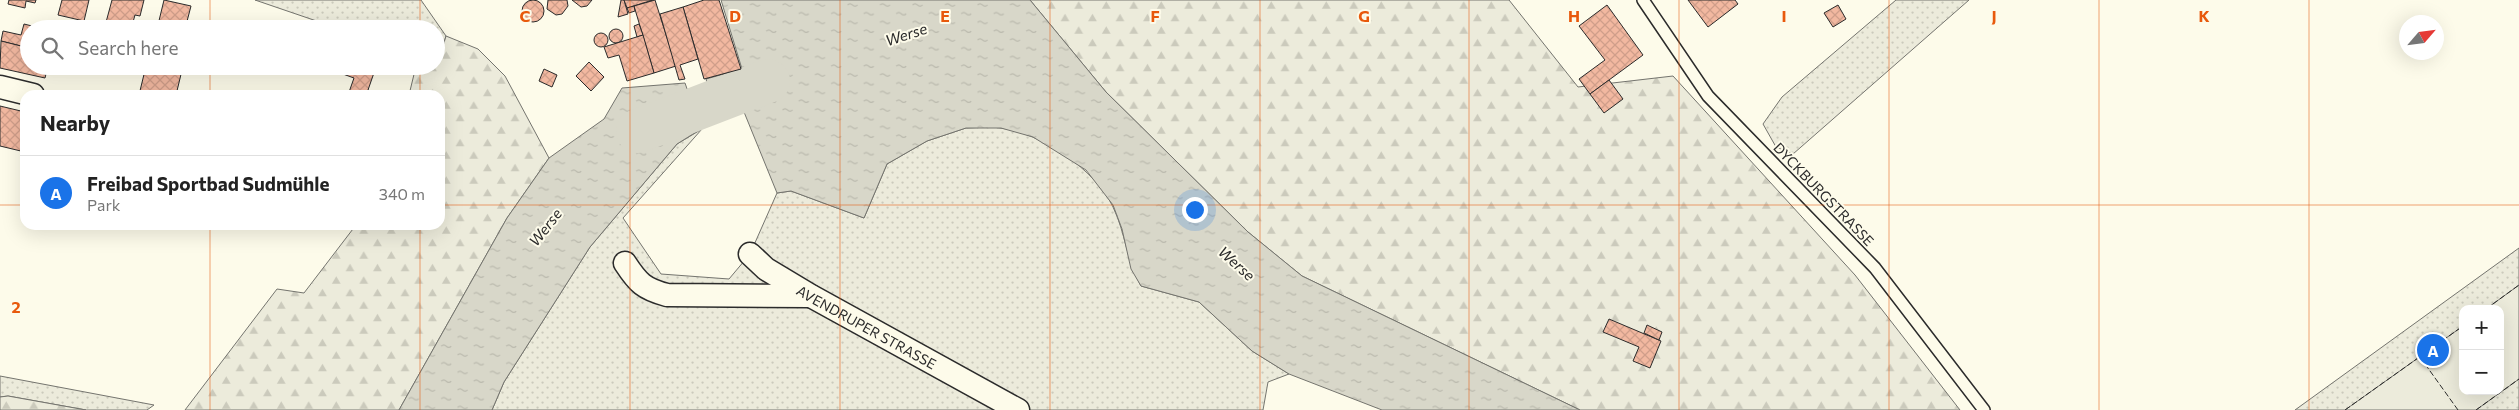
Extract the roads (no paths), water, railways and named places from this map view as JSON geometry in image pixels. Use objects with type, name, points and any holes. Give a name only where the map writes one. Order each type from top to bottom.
[{"type":"street","points":[[0,87],[20,92]]},
{"type":"street","points":[[750,254],[766,269],[811,296]]},
{"type":"street","name":"AVENDRUPER STRASSE","points":[[625,263],[636,280],[648,290],[667,295],[811,296],[1018,410]]},
{"type":"lane","name":"DYCKBURGSTRASSE","points":[[1643,0],[1708,96],[1875,268],[1984,410]]},
{"type":"water","points":[[721,0],[1030,0],[1106,92],[1248,232],[1302,276],[1580,410],[1382,410],[1289,374],[1252,351],[1199,302],[1141,286],[1131,269],[1122,229],[1113,205],[1086,170],[1033,137],[1001,128],[966,128],[927,141],[887,164],[864,218],[791,191],[777,193],[744,112],[717,119],[706,79],[742,69]]},
{"type":"water","points":[[685,83],[701,129],[677,144],[590,247],[504,382],[492,410],[399,410],[507,218],[549,158],[604,119],[622,88]]},
{"type":"waterway","name":"Werse","points":[[638,131],[768,81]]},
{"type":"place","name":"Freibad Sportbad Sudmühle","points":[[2433,350]]}]
